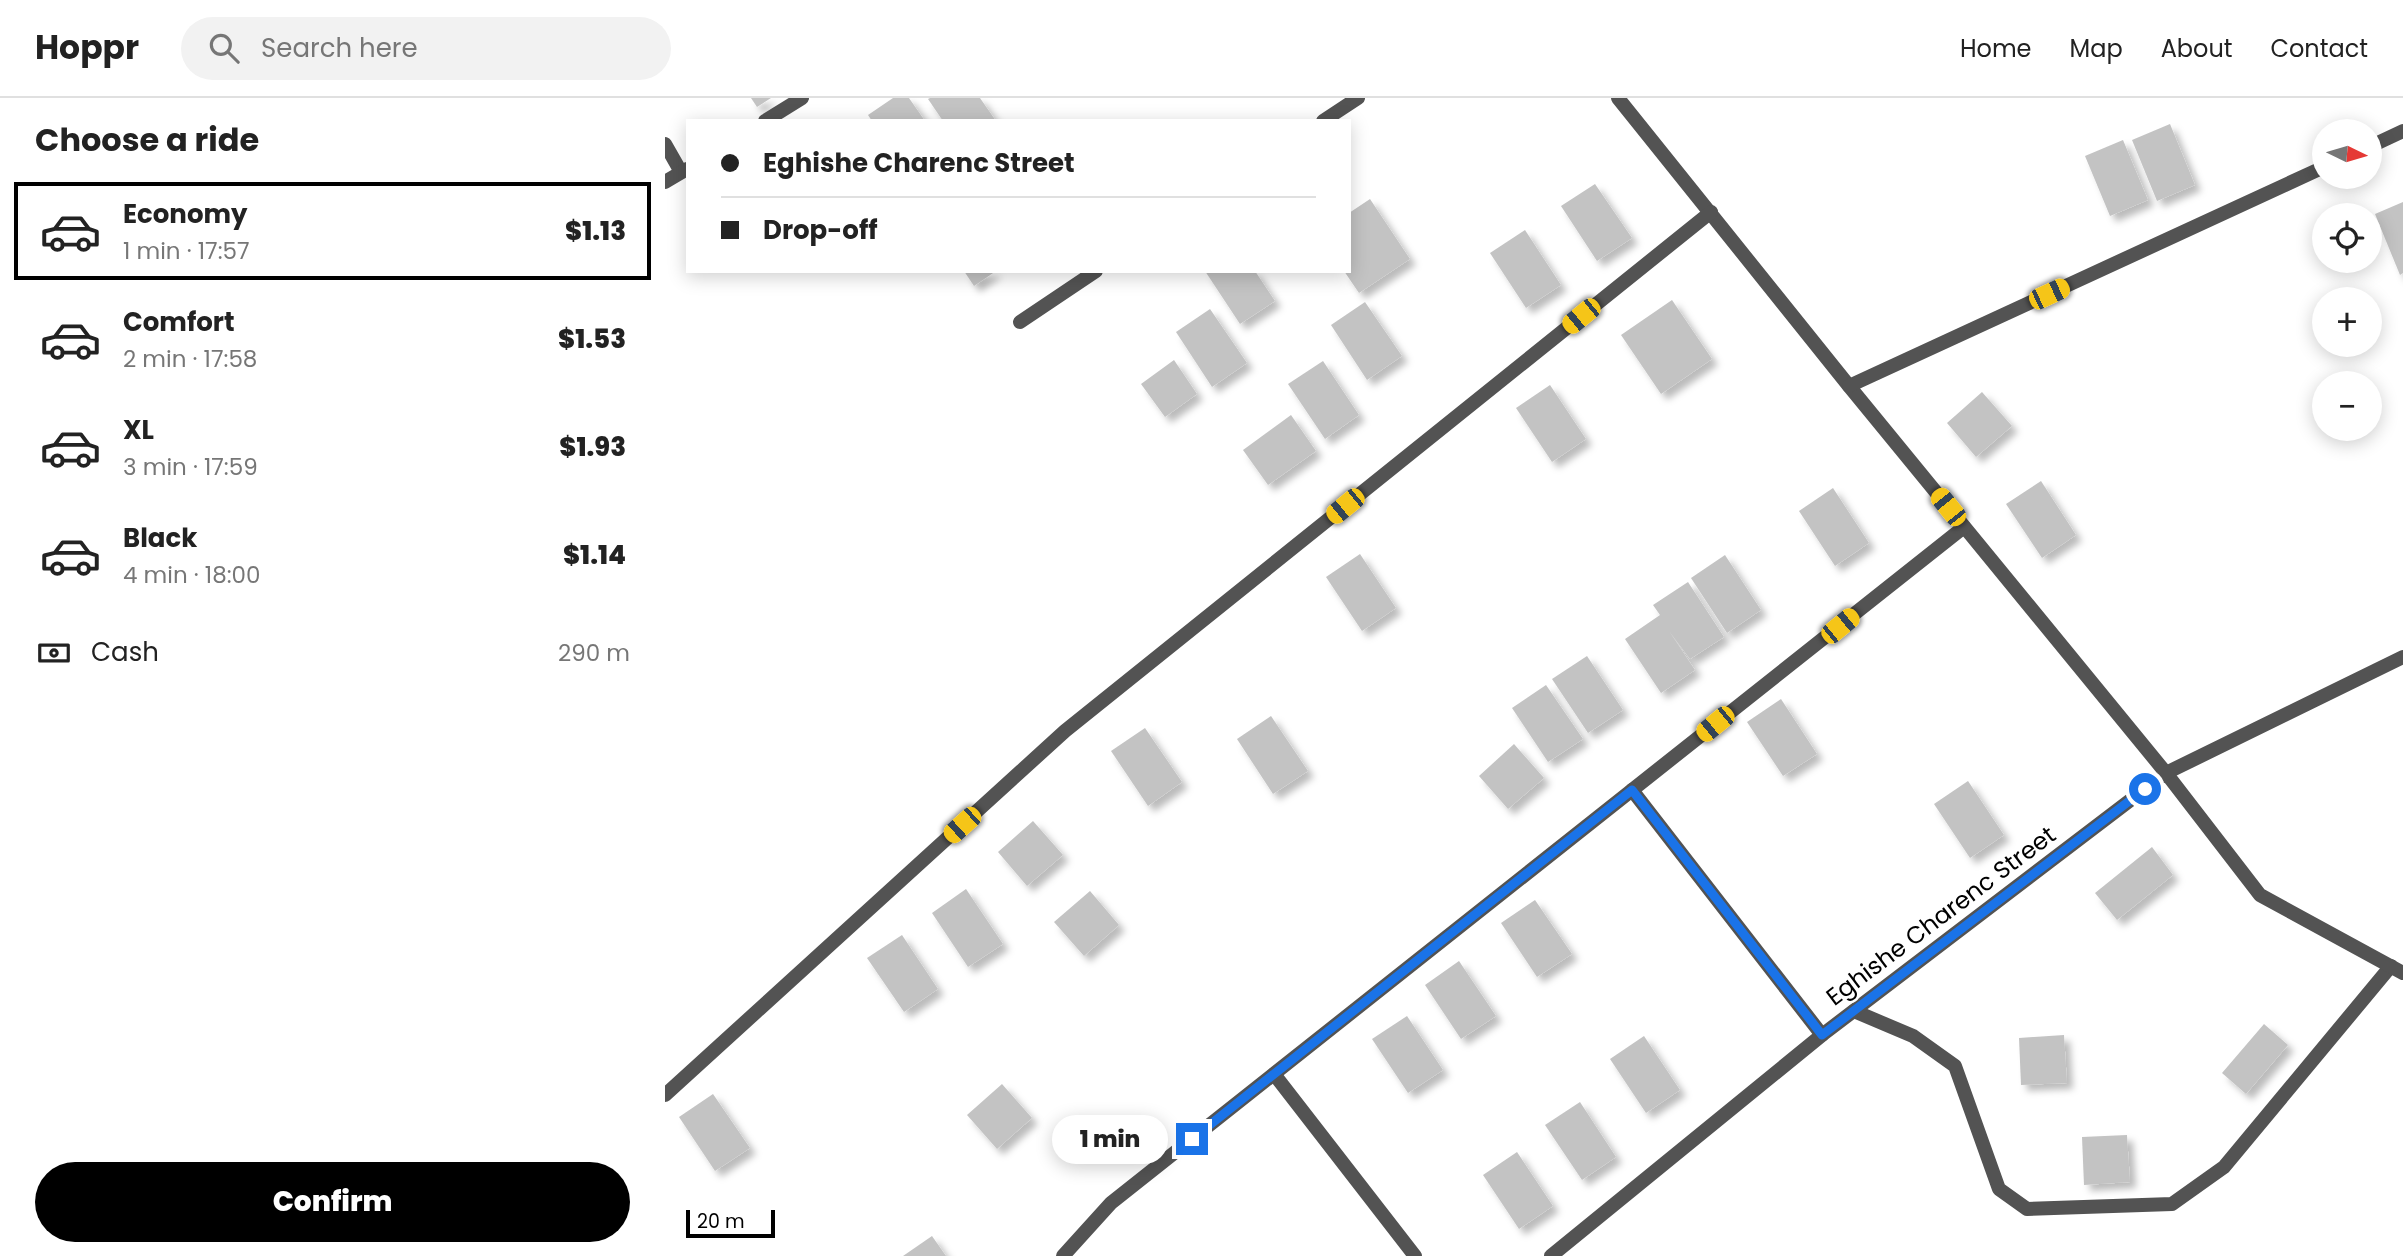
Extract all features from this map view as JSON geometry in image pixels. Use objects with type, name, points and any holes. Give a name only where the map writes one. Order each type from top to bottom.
[{"type":"street","points":[[768,119],[802,98]]},
{"type":"street","points":[[1326,119],[1358,98]]},
{"type":"street","points":[[1618,98],[2165,773],[2260,895],[2397,969],[2224,1167],[2172,1205],[2027,1209],[1999,1189],[1955,1066],[1913,1037],[1854,1011]]},
{"type":"street","points":[[2382,140],[2403,131]]},
{"type":"street","points":[[665,144],[684,170],[665,182]]},
{"type":"street","points":[[1849,386],[2312,173]]},
{"type":"street","points":[[665,1095],[1065,731],[1711,212]]},
{"type":"street","points":[[1020,322],[1093,273]]},
{"type":"street","points":[[1063,1256],[1111,1203],[1964,527]]},
{"type":"street","name":"Eghishe Charenc Street","points":[[1551,1256],[1822,1035],[2165,773],[2403,657]]},
{"type":"street","points":[[1632,790],[1822,1035]]},
{"type":"street","points":[[1274,1074],[1415,1256]]},
{"type":"building","points":[[751,98],[771,98],[757,107]]},
{"type":"building","points":[[893,98],[909,98],[924,119],[871,119],[868,115]]},
{"type":"building","points":[[980,98],[995,119],[942,119],[928,99]]},
{"type":"building","points":[[2170,124],[2195,185],[2157,201],[2132,140]]},
{"type":"building","points":[[2123,140],[2148,200],[2110,216],[2085,156]]},
{"type":"building","points":[[1595,184],[1632,238],[1597,261],[1561,206]]},
{"type":"building","points":[[1370,199],[1410,259],[1359,293],[1345,273],[1351,273],[1351,212]]},
{"type":"building","points":[[2403,202],[2403,273],[2400,275],[2382,231],[2382,211]]},
{"type":"building","points":[[1525,230],[1561,285],[1526,308],[1490,253]]},
{"type":"building","points":[[965,273],[993,273],[974,286]]},
{"type":"building","points":[[1206,273],[1256,273],[1275,301],[1240,324]]},
{"type":"building","points":[[1672,300],[1712,359],[1661,394],[1621,335]]},
{"type":"building","points":[[1365,302],[1402,356],[1367,380],[1331,325]]},
{"type":"building","points":[[1210,309],[1247,363],[1212,387],[1176,332]]},
{"type":"building","points":[[1174,360],[1197,394],[1165,417],[1141,384]]},
{"type":"building","points":[[1323,361],[1359,415],[1325,439],[1288,384]]},
{"type":"building","points":[[1550,385],[1586,439],[1552,462],[1516,408]]},
{"type":"building","points":[[1982,392],[2012,426],[1976,457],[1947,423]]},
{"type":"building","points":[[1291,415],[1316,451],[1268,485],[1243,450]]},
{"type":"building","points":[[2041,481],[2076,535],[2042,558],[2006,504]]},
{"type":"building","points":[[1833,488],[1869,543],[1835,566],[1799,511]]},
{"type":"building","points":[[1360,554],[1396,608],[1362,631],[1326,577]]},
{"type":"building","points":[[1725,555],[1761,610],[1727,633],[1691,578]]},
{"type":"building","points":[[1688,582],[1724,637],[1690,659],[1669,631],[1695,670],[1661,693],[1625,639],[1660,615],[1653,605]]},
{"type":"building","points":[[1587,656],[1623,710],[1588,733],[1552,679]]},
{"type":"building","points":[[1546,685],[1583,739],[1548,762],[1512,708]]},
{"type":"building","points":[[1781,699],[1817,754],[1783,776],[1747,722]]},
{"type":"building","points":[[1271,716],[1308,771],[1273,794],[1237,739]]},
{"type":"building","points":[[1145,728],[1182,782],[1148,806],[1111,751]]},
{"type":"building","points":[[1514,744],[1544,778],[1508,809],[1479,776]]},
{"type":"building","points":[[1968,781],[2004,835],[1970,858],[1934,804]]},
{"type":"building","points":[[1033,821],[1063,855],[1027,886],[998,852]]},
{"type":"building","points":[[2152,847],[2173,875],[2117,920],[2095,893]]},
{"type":"building","points":[[966,889],[1003,944],[968,967],[932,913]]},
{"type":"building","points":[[1090,891],[1119,925],[1084,956],[1054,922]]},
{"type":"building","points":[[1535,900],[1572,954],[1537,977],[1501,923]]},
{"type":"building","points":[[902,935],[938,989],[904,1012],[867,958]]},
{"type":"building","points":[[1459,961],[1496,1016],[1461,1039],[1425,985]]},
{"type":"building","points":[[1407,1016],[1443,1070],[1408,1093],[1372,1039]]},
{"type":"building","points":[[2264,1024],[2288,1045],[2246,1094],[2222,1073]]},
{"type":"building","points":[[2064,1035],[2067,1083],[2021,1085],[2019,1038]]},
{"type":"building","points":[[1644,1036],[1680,1090],[1646,1113],[1610,1059]]},
{"type":"building","points":[[1002,1084],[1032,1118],[997,1149],[967,1115]]},
{"type":"building","points":[[713,1094],[750,1148],[715,1171],[679,1117]]},
{"type":"building","points":[[1580,1102],[1616,1157],[1582,1180],[1545,1125]]},
{"type":"building","points":[[2127,1135],[2130,1182],[2084,1185],[2082,1137]]},
{"type":"building","points":[[1517,1152],[1553,1206],[1519,1229],[1483,1175]]},
{"type":"building","points":[[932,1236],[946,1256],[903,1256]]},
{"type":"route","points":[[1192,1139],[1632,790],[1822,1035],[2145,789]]}]
